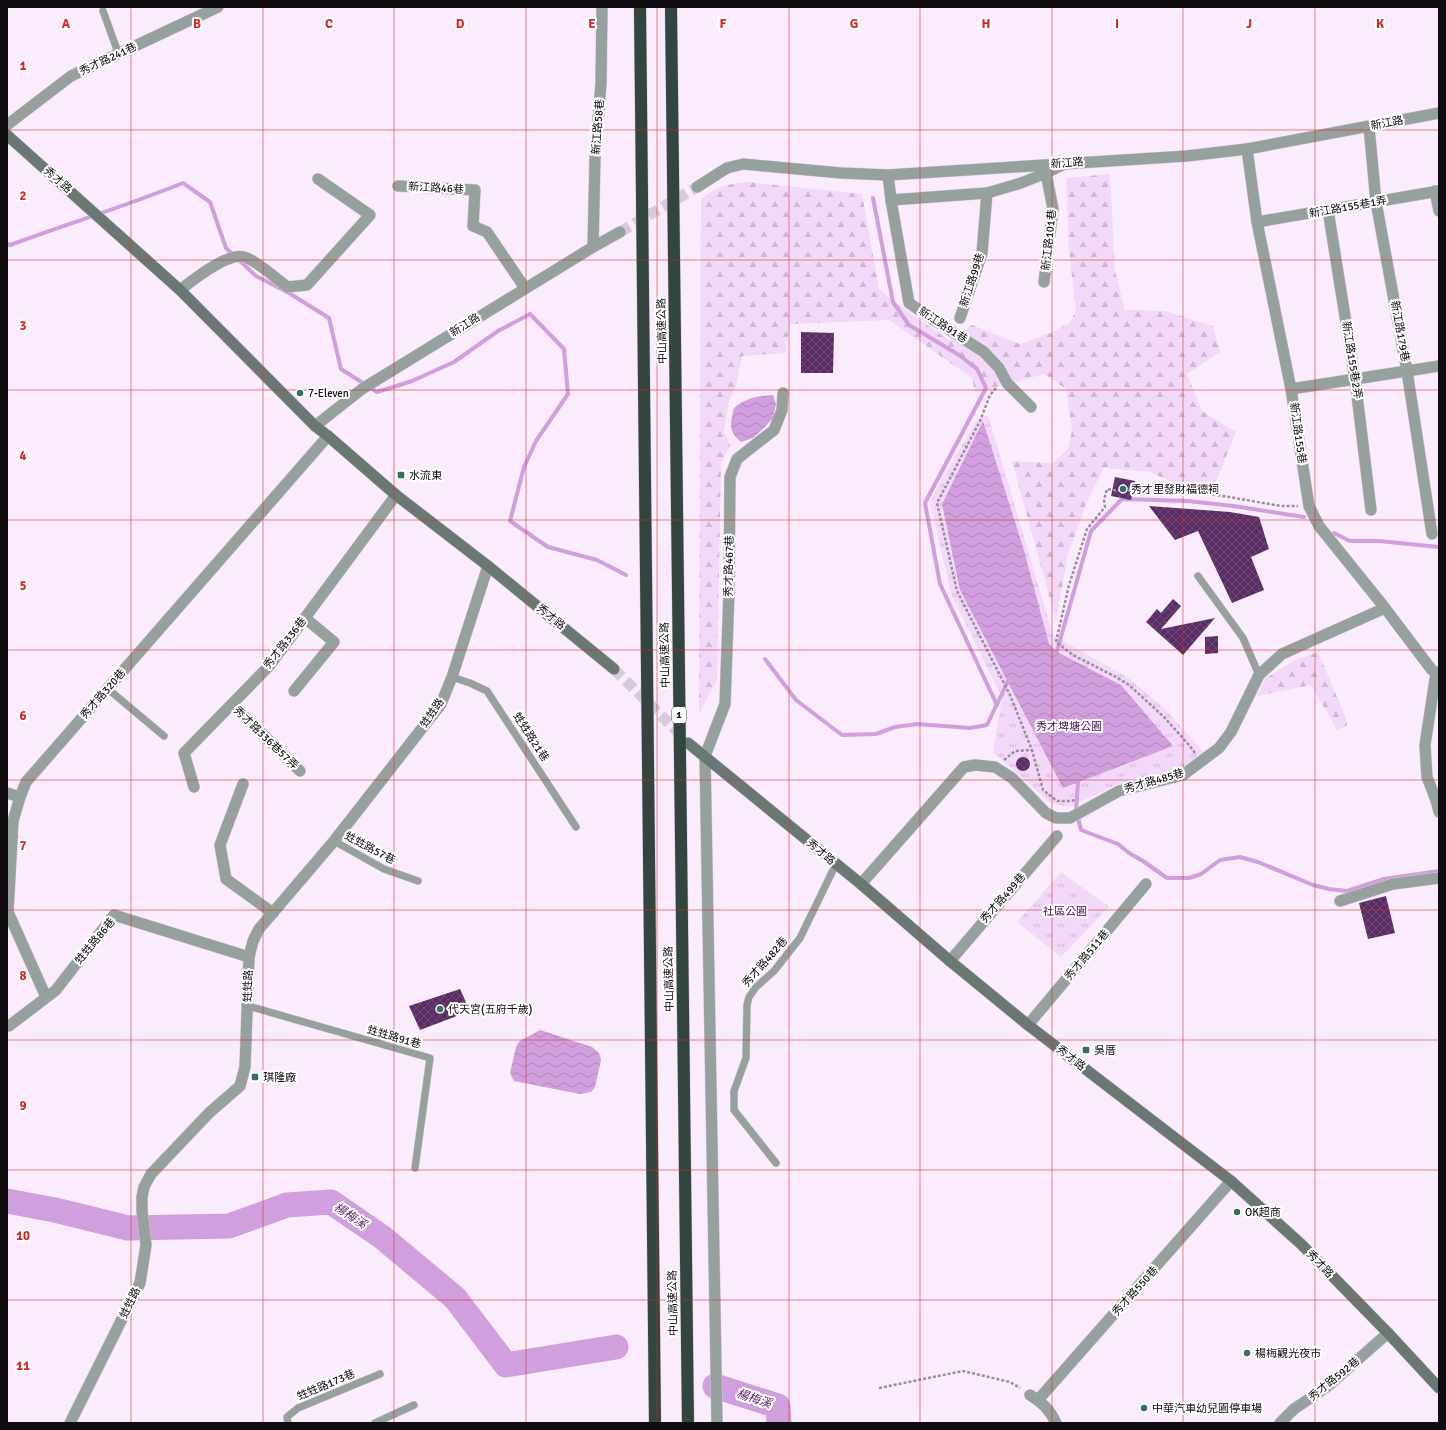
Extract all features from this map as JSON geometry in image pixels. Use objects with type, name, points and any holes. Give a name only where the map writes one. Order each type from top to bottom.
[{"type":"highway","name":"中山高速公路","points":[[640,7],[655,1423]]},
{"type":"highway","name":"中山高速公路","points":[[671,7],[688,1423]]},
{"type":"main road","name":"秀才路","points":[[7,135],[180,290],[315,426],[396,495],[488,566],[614,669]]},
{"type":"main road","name":"秀才路","points":[[688,743],[836,864],[1028,1025],[1231,1181],[1301,1244],[1388,1333],[1439,1388]]},
{"type":"street","name":"秀才路241巷","points":[[7,125],[71,76],[119,55],[218,7]]},
{"type":"street","name":"新江路58巷","points":[[593,246],[596,158],[601,83],[602,7]]},
{"type":"street","name":"新江路","points":[[697,187],[728,168],[743,164],[841,173],[888,175],[1187,156],[1248,150],[1439,113]]},
{"type":"street","name":"新江路179巷","points":[[1368,126],[1376,202],[1407,371],[1432,534]]},
{"type":"street","name":"新江路155巷","points":[[1248,150],[1257,222],[1291,389],[1309,506],[1319,526],[1385,608],[1431,669],[1437,674]]},
{"type":"street","points":[[891,200],[987,193],[1046,174],[1066,163]]},
{"type":"street","name":"新江路101巷","points":[[1044,282],[1053,209],[1046,174]]},
{"type":"street","name":"新江路91巷","points":[[888,175],[909,303],[984,352],[999,368],[1008,382],[1031,407]]},
{"type":"street","points":[[180,290],[213,266],[229,258],[243,256],[253,261],[287,287],[307,285],[370,215],[318,179]]},
{"type":"street","name":"新江路46巷","points":[[398,186],[475,190],[473,226],[487,232],[525,288]]},
{"type":"street","name":"新江路155巷1弄","points":[[1257,222],[1437,191]]},
{"type":"street","points":[[1437,191],[1439,211]]},
{"type":"street","name":"新江路99巷","points":[[960,318],[982,253],[987,193]]},
{"type":"street","name":"新江路155巷2弄","points":[[1328,210],[1355,379],[1371,510]]},
{"type":"street","name":"新江路","points":[[315,426],[362,389],[593,246],[620,232]]},
{"type":"street","points":[[1291,389],[1439,366]]},
{"type":"street","name":"秀才路467巷","points":[[705,756],[725,704],[729,592],[730,477],[737,459],[774,430],[782,410],[783,393]]},
{"type":"street","name":"秀才路320巷","points":[[46,997],[8,912],[12,821],[26,782],[328,436]]},
{"type":"street","name":"秀才路336巷","points":[[194,787],[184,753],[270,665],[396,495]]},
{"type":"street","name":"甡甡路","points":[[70,1423],[140,1283],[146,1245],[142,1211],[143,1192],[151,1174],[209,1113],[240,1086],[245,1067],[249,957],[253,941],[259,928],[334,841],[441,704],[452,678],[488,566]]},
{"type":"street","name":"秀才路485巷","points":[[860,884],[964,767],[975,765],[995,767],[1012,778],[1046,813],[1056,818],[1070,818],[1119,791],[1183,775],[1219,748],[1231,732],[1259,675],[1282,654],[1385,608]]},
{"type":"street","points":[[294,691],[334,642],[305,618]]},
{"type":"street","points":[[1437,674],[1425,745],[1427,777],[1439,812]]},
{"type":"street","name":"秀才路336巷57弄","points":[[232,704],[300,772]]},
{"type":"street","points":[[705,756],[717,1423]]},
{"type":"street","points":[[243,784],[220,845],[226,879],[273,913]]},
{"type":"street","points":[[7,793],[20,797]]},
{"type":"street","name":"秀才路499巷","points":[[950,961],[1057,836]]},
{"type":"street","points":[[1340,901],[1393,884],[1439,878]]},
{"type":"street","name":"秀才路511巷","points":[[1028,1025],[1146,884]]},
{"type":"street","name":"甡甡路86巷","points":[[7,1026],[56,990],[114,915],[249,957]]},
{"type":"street","name":"秀才路550巷","points":[[1034,1397],[1231,1181]]},
{"type":"street","name":"秀才路592巷","points":[[1280,1423],[1294,1410],[1328,1386],[1388,1333]]},
{"type":"street","points":[[1034,1397],[1051,1412],[1056,1423]]},
{"type":"lane","points":[[103,11],[119,55]]},
{"type":"lane","points":[[1198,576],[1243,638],[1259,675]]},
{"type":"lane","name":"甡甡路21巷","points":[[452,678],[470,683],[487,691],[576,827]]},
{"type":"lane","points":[[108,689],[164,736]]},
{"type":"lane","name":"甡甡路57巷","points":[[334,841],[384,869],[418,881]]},
{"type":"lane","name":"秀才路482巷","points":[[776,1164],[734,1110],[734,1091],[746,1058],[747,1005],[749,997],[756,987],[774,971],[800,938],[836,864]]},
{"type":"lane","name":"甡甡路91巷","points":[[248,1006],[430,1058],[415,1168]]},
{"type":"lane","name":"甡甡路173巷","points":[[288,1423],[287,1418],[298,1408],[380,1374]]},
{"type":"lane","points":[[375,1423],[414,1405]]},
{"type":"path","points":[[1005,378],[990,395],[980,421],[937,503],[956,591],[1010,695],[1032,750],[1043,790],[1057,801],[1072,801],[1078,798]]},
{"type":"path","points":[[1192,759],[1195,753],[1189,745],[1164,717],[1129,685],[1116,676],[1073,655],[1056,642],[1069,585],[1087,529],[1105,507],[1104,500],[1107,489],[1124,491],[1171,490],[1280,506],[1309,506]]},
{"type":"path","points":[[995,767],[1015,751],[1032,750]]},
{"type":"path","points":[[879,1388],[963,1371],[1010,1382],[1034,1397]]},
{"type":"green space","points":[[1110,174],[1115,271],[1125,310],[1165,311],[1213,326],[1220,352],[1187,374],[1202,411],[1236,432],[1213,489],[1174,483],[1150,472],[1104,468],[1089,497],[1068,554],[1056,621],[1012,461],[1053,463],[1068,449],[1072,430],[1066,389],[1044,374],[975,393],[972,378],[889,320],[790,324],[785,353],[742,356],[736,386],[729,401],[724,431],[730,445],[721,465],[717,680],[699,714],[701,199],[712,191],[723,186],[748,182],[862,194],[879,289],[907,311],[949,340],[972,325],[1020,344],[1050,333],[1069,323],[1076,311],[1069,250],[1066,178]]},
{"type":"green space","name":"秀才埤塘公園","points":[[988,415],[1053,635],[1130,679],[1166,710],[1205,754],[1186,767],[1116,785],[1069,807],[1050,803],[993,752],[1002,698],[951,594],[930,501],[977,419]]},
{"type":"green space","points":[[1318,652],[1346,718],[1347,725],[1337,730],[1311,685],[1257,696],[1266,678],[1293,661]]},
{"type":"green space","name":"社區公園","points":[[1061,872],[1109,907],[1061,957],[1017,922]]},
{"type":"water","points":[[773,395],[776,404],[773,418],[753,438],[741,442],[734,434],[731,426],[734,408],[752,398]]},
{"type":"water","name":"秀才埤塘公園","points":[[983,421],[1023,547],[1049,644],[1057,652],[1121,685],[1173,746],[1063,788],[960,590],[942,504]]},
{"type":"water","points":[[540,1030],[592,1047],[599,1053],[601,1060],[595,1087],[591,1092],[580,1094],[514,1081],[510,1073],[516,1047],[520,1041]]},
{"type":"building","points":[[801,332],[834,333],[833,373],[801,373]]},
{"type":"building","name":"秀才里發財福德祠","points":[[1115,477],[1135,481],[1131,500],[1111,496]]},
{"type":"building","points":[[1149,506],[1230,512],[1259,517],[1269,549],[1251,557],[1264,590],[1232,603],[1198,531],[1175,540]]},
{"type":"building","points":[[1173,599],[1181,606],[1161,629],[1215,618],[1183,655],[1146,622],[1157,609],[1161,613]]},
{"type":"building","points":[[1218,636],[1218,653],[1205,654],[1205,637]]},
{"type":"building","points":[[1023,757],[1028,759],[1030,764],[1028,769],[1023,771],[1018,769],[1016,764],[1018,759]]},
{"type":"building","points":[[1386,896],[1395,933],[1368,939],[1359,903]]},
{"type":"building","name":"代天宮(五府千歲)","points":[[460,989],[470,1011],[420,1030],[409,1006]]},
{"type":"waterway","points":[[7,244],[10,245],[183,183],[210,202],[226,248],[256,276],[289,293],[329,318],[341,369],[377,392],[412,381],[454,362],[498,331],[530,314],[564,349],[568,394],[536,441],[524,467],[510,521],[548,547],[597,560],[626,575]]},
{"type":"waterway","points":[[873,198],[893,302],[909,325],[959,355],[977,369],[986,388],[925,503],[940,584],[997,705]]},
{"type":"waterway","points":[[1053,654],[1057,651],[1091,531],[1122,499],[1188,501],[1304,517]]},
{"type":"waterway","points":[[1334,533],[1350,541],[1379,541],[1439,547]]},
{"type":"waterway","points":[[765,659],[796,700],[842,735],[876,734],[895,727],[917,724],[970,728],[987,725],[1008,681],[1011,679]]},
{"type":"waterway","points":[[1076,778],[1078,783],[1076,810],[1081,830],[1118,844],[1167,878],[1189,878],[1201,874],[1220,860],[1240,857],[1258,862],[1313,885],[1347,891],[1384,879],[1439,871]]},
{"type":"waterway","name":"楊梅溪","points":[[7,1201],[55,1210],[128,1228],[229,1226],[287,1205],[331,1202],[382,1237],[455,1298],[506,1365],[616,1347]]},
{"type":"waterway","name":"楊梅溪","points":[[715,1386],[778,1406],[779,1423]]},
{"type":"tunnel","points":[[620,232],[697,187]]},
{"type":"tunnel","points":[[614,669],[684,738]]},
{"type":"place","name":"7-Eleven","points":[[300,393]]},
{"type":"place","name":"水流東","points":[[401,475]]},
{"type":"place","name":"秀才里發財福德祠","points":[[1123,489]]},
{"type":"place","name":"代天宮(五府千歲)","points":[[440,1009]]},
{"type":"place","name":"吳厝","points":[[1086,1050]]},
{"type":"place","name":"琪隆廠","points":[[255,1077]]},
{"type":"place","name":"OK超商","points":[[1237,1212]]},
{"type":"place","name":"楊梅觀光夜市","points":[[1247,1353]]},
{"type":"place","name":"中華汽車幼兒園停車場","points":[[1144,1408]]}]
